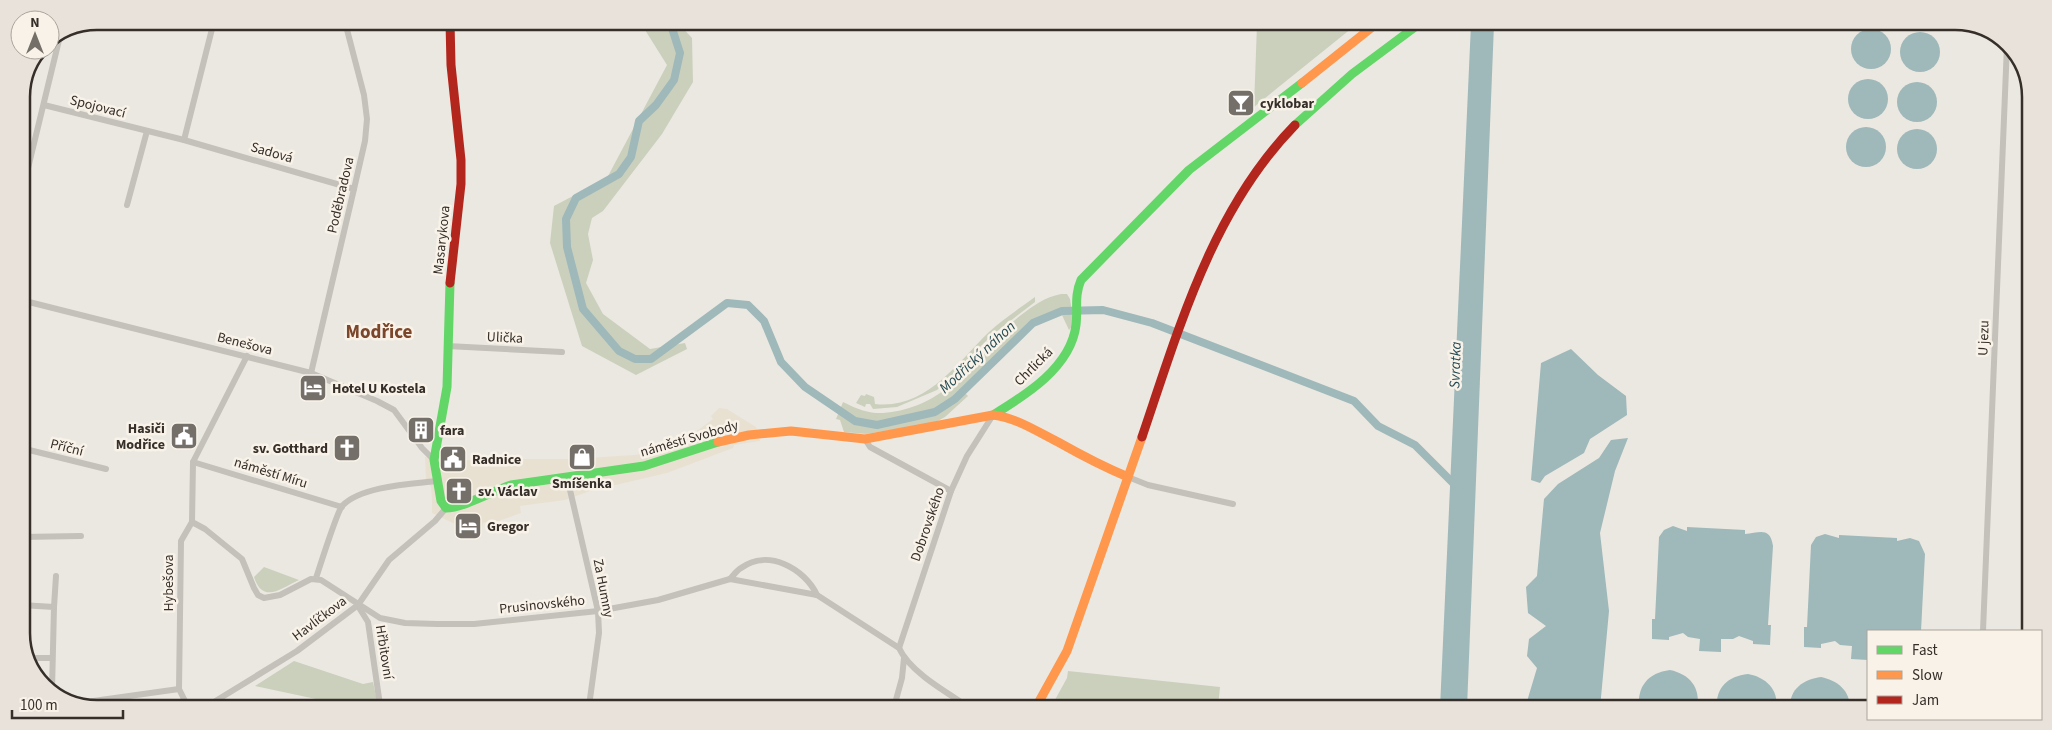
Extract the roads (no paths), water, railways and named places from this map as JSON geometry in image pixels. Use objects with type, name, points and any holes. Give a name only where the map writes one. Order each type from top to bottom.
[{"type":"street","points":[[184,140],[212,30]]},
{"type":"street","name":"Poděbradova","points":[[312,372],[365,141],[367,119],[364,95],[347,30]]},
{"type":"street","name":"Masarykova","points":[[434,460],[448,387],[447,346],[451,274],[461,184],[461,160],[451,65],[450,30]]},
{"type":"street","name":"Chrlická","points":[[993,415],[1023,396],[1050,371],[1071,346],[1076,324],[1075,291],[1085,276],[1189,170],[1282,100],[1326,62],[1368,30]]},
{"type":"street","points":[[1040,700],[1067,651],[1183,316],[1204,264],[1225,221],[1264,162],[1290,130],[1346,79],[1411,30]]},
{"type":"street","name":"U jezu","points":[[1983,630],[2007,55]]},
{"type":"street","points":[[30,161],[54,60]]},
{"type":"street","name":"Spojovací","points":[[44,105],[147,131]]},
{"type":"street","points":[[127,205],[147,131]]},
{"type":"street","name":"Sadová","points":[[147,131],[354,189]]},
{"type":"street","name":"Benešova","points":[[30,302],[312,372],[394,410],[422,448],[434,460]]},
{"type":"street","name":"Ulička","points":[[447,346],[562,352]]},
{"type":"street","name":"Hybešova","points":[[185,700],[180,689],[181,541],[192,522],[193,462],[247,356]]},
{"type":"street","points":[[993,415],[1008,417],[1022,423],[1102,466],[1148,485],[1233,504]]},
{"type":"street","name":"náměstí Svobody","points":[[446,508],[455,508],[492,491],[511,485],[644,466],[713,443],[749,435],[791,431],[865,439],[993,415]]},
{"type":"street","name":"Dobrovského","points":[[899,648],[951,491],[967,456],[993,415]]},
{"type":"street","points":[[865,439],[870,447],[951,491]]},
{"type":"street","name":"Příční","points":[[30,450],[106,469]]},
{"type":"street","points":[[434,460],[441,501],[446,508]]},
{"type":"street","name":"náměstí Míru","points":[[193,462],[342,507]]},
{"type":"street","name":"Za Humny","points":[[567,477],[598,611],[599,633],[590,700]]},
{"type":"street","points":[[192,522],[205,529],[242,559],[258,595],[270,598],[311,578],[316,578],[342,507],[358,496],[383,487],[437,482]]},
{"type":"street","name":"Havlíčkova","points":[[217,700],[297,651],[358,605],[389,560],[435,521],[446,508]]},
{"type":"street","points":[[30,537],[81,536]]},
{"type":"street","name":"Prusinovského","points":[[730,579],[741,568],[751,562],[774,560],[789,566],[811,582],[817,595]]},
{"type":"street","points":[[52,682],[56,576]]},
{"type":"street","name":"Prusinovského","points":[[316,578],[380,618],[405,623],[437,624],[474,624],[598,611],[658,600],[730,579],[817,595],[899,648]]},
{"type":"street","name":"Hřbitovní","points":[[358,605],[368,622],[379,700]]},
{"type":"street","points":[[30,606],[54,607]]},
{"type":"street","points":[[899,648],[904,658],[932,682],[959,700]]},
{"type":"street","points":[[35,658],[52,658]]},
{"type":"street","points":[[896,700],[902,678],[904,658]]},
{"type":"street","points":[[101,700],[180,689]]},
{"type":"water","points":[[1471,30],[1494,30],[1467,700],[1440,700]]},
{"type":"water","points":[[1863,30],[1879,30],[1888,38],[1891,45],[1890,57],[1879,68],[1863,68],[1852,57],[1852,41]]},
{"type":"water","points":[[1924,32],[1931,35],[1937,41],[1940,52],[1939,60],[1931,69],[1924,72],[1916,72],[1909,69],[1901,60],[1900,48],[1903,41],[1912,33]]},
{"type":"water","points":[[1872,79],[1879,82],[1885,88],[1888,99],[1887,107],[1879,116],[1872,119],[1864,119],[1857,116],[1849,107],[1848,95],[1851,88],[1860,80]]},
{"type":"water","points":[[1921,82],[1928,85],[1934,91],[1937,102],[1936,110],[1928,119],[1921,122],[1913,122],[1906,119],[1898,110],[1897,98],[1900,91],[1909,83]]},
{"type":"water","points":[[1870,127],[1877,130],[1883,136],[1886,147],[1885,155],[1877,164],[1870,167],[1862,167],[1855,164],[1847,155],[1846,143],[1849,136],[1858,128]]},
{"type":"water","points":[[1921,129],[1928,132],[1934,138],[1937,149],[1936,157],[1928,166],[1921,169],[1913,169],[1906,166],[1898,157],[1897,145],[1900,138],[1909,130]]},
{"type":"water","points":[[1571,349],[1598,375],[1626,396],[1627,415],[1590,439],[1584,453],[1545,476],[1540,483],[1531,480],[1541,363]]},
{"type":"water","points":[[1628,438],[1615,471],[1600,533],[1609,611],[1601,700],[1527,700],[1537,668],[1527,656],[1529,639],[1546,626],[1528,613],[1526,587],[1537,576],[1544,499],[1558,484],[1599,458],[1611,440]]},
{"type":"water","points":[[1673,526],[1687,531],[1687,527],[1745,530],[1745,534],[1767,533],[1772,540],[1773,546],[1768,625],[1771,625],[1770,645],[1753,644],[1753,641],[1739,636],[1733,639],[1721,639],[1721,652],[1699,651],[1700,639],[1688,637],[1683,633],[1669,637],[1669,640],[1652,639],[1652,619],[1655,619],[1659,537],[1664,530]]},
{"type":"water","points":[[1825,534],[1839,538],[1839,535],[1897,538],[1897,541],[1910,538],[1919,541],[1925,554],[1921,630],[1867,630],[1867,660],[1851,659],[1852,646],[1840,645],[1835,641],[1821,644],[1821,648],[1804,647],[1804,627],[1807,627],[1811,545],[1816,537]]},
{"type":"water","points":[[1670,670],[1688,678],[1695,688],[1698,700],[1639,700],[1642,687],[1646,682],[1662,672]]},
{"type":"water","points":[[1748,674],[1765,681],[1773,690],[1776,700],[1717,700],[1724,684],[1734,677]]},
{"type":"water","points":[[1821,677],[1838,684],[1842,687],[1849,700],[1790,700],[1799,686]]},
{"type":"waterway","name":"Modřický náhon","points":[[673,30],[680,53],[674,80],[656,105],[639,121],[631,157],[619,174],[576,198],[566,219],[567,247],[583,309],[619,351],[635,359],[651,359],[727,303],[748,305],[764,321],[781,362],[805,387],[855,421],[877,425],[935,412],[955,399],[1033,323],[1062,311],[1103,310],[1152,323],[1354,401],[1378,426],[1415,445],[1458,488]]},
{"type":"place","name":"cyklobar","points":[[1241,103]]},
{"type":"place","name":"Hotel U Kostela","points":[[313,388]]},
{"type":"place","name":"fara","points":[[421,430]]},
{"type":"place","name":"Hasiči Modřice","points":[[184,436]]},
{"type":"place","name":"sv. Gotthard","points":[[347,448]]},
{"type":"place","name":"Smíšenka","points":[[582,457]]},
{"type":"place","name":"Radnice","points":[[453,459]]},
{"type":"place","name":"sv. Václav","points":[[459,491]]},
{"type":"place","name":"Gregor","points":[[468,526]]},
{"type":"district","name":"Modřice","points":[[379,331]]},
{"type":"water label","name":"Svratka","points":[[1455,365]]}]
